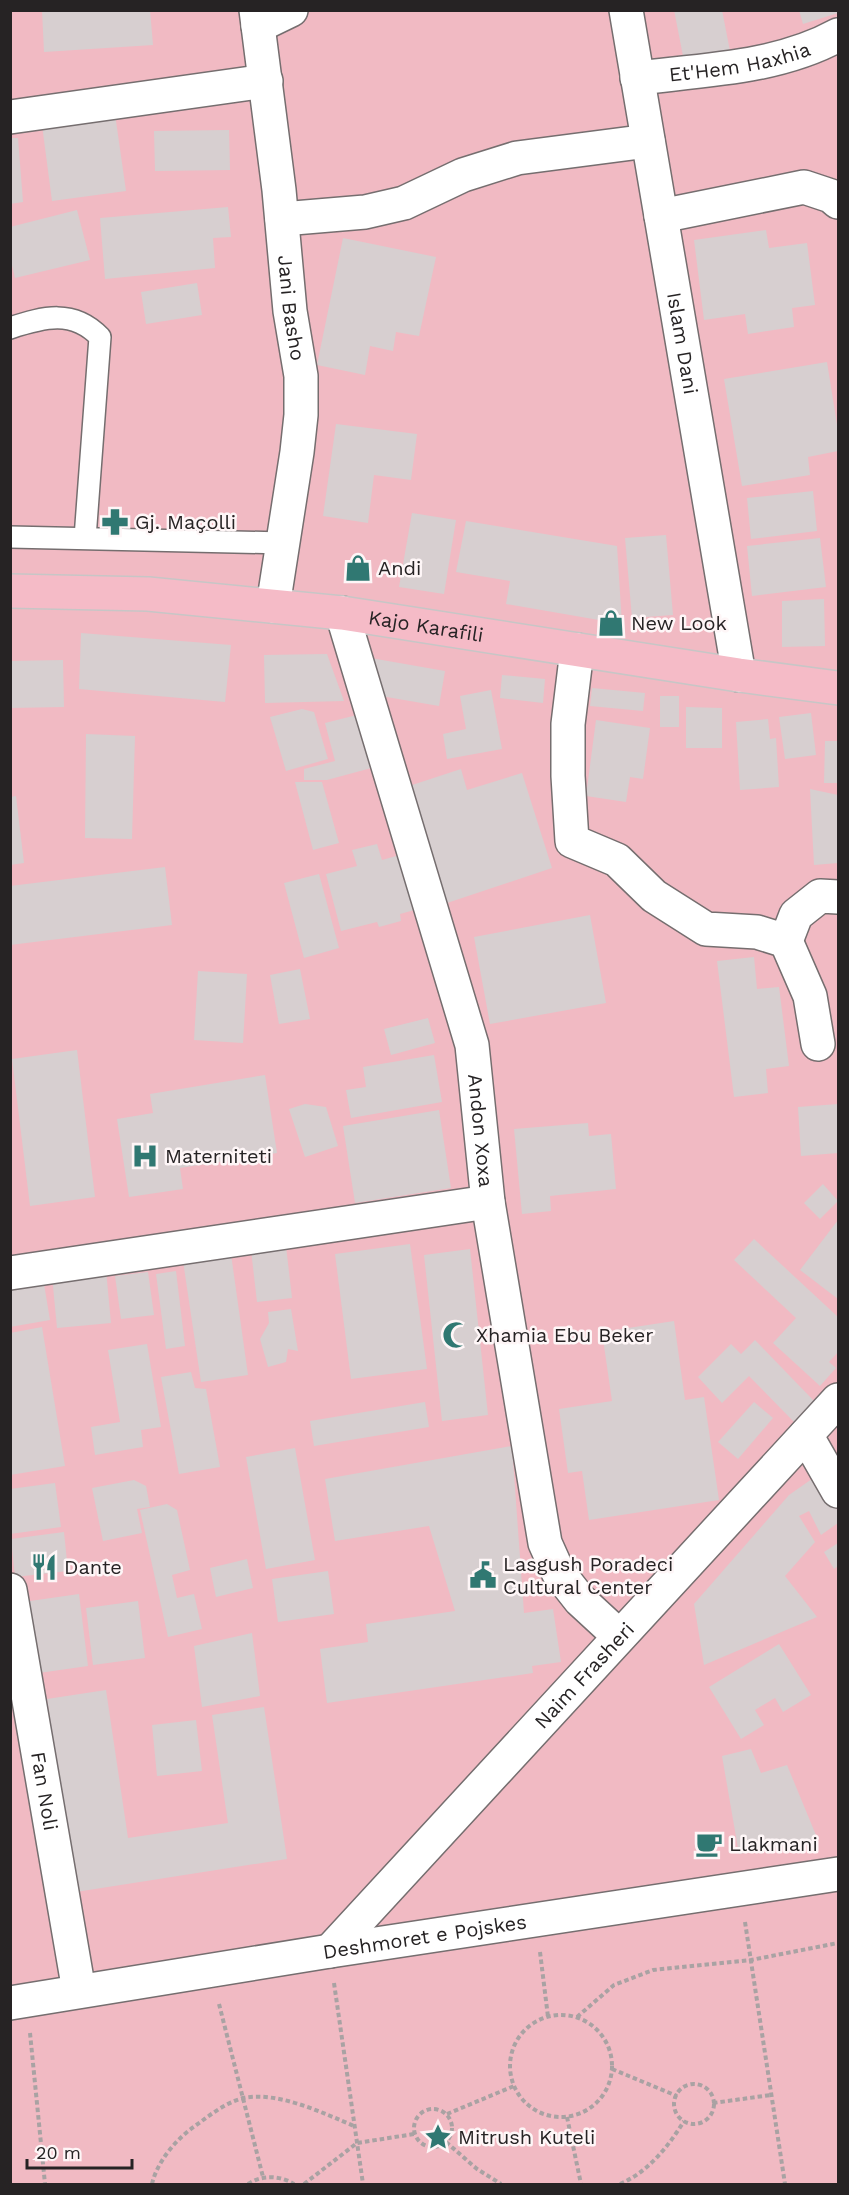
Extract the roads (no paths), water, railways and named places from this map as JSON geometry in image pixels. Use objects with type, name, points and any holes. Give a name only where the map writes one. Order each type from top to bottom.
[{"type":"main road","name":"Kajo Karafili","points":[[10,591],[148,594],[342,613],[739,675],[838,688]]},
{"type":"street","points":[[257,18],[291,10]]},
{"type":"street","name":"Islam Dani","points":[[626,10],[739,675]]},
{"type":"street","name":"Jani Basho","points":[[257,18],[282,219],[290,311],[301,376],[301,415],[297,452],[273,606]]},
{"type":"street","name":"Et'Hem Haxhia","points":[[637,78],[747,64],[801,52],[838,35]]},
{"type":"street","points":[[10,117],[266,81]]},
{"type":"street","points":[[282,219],[365,212],[404,203],[463,175],[517,158],[648,141]]},
{"type":"street","points":[[661,216],[804,187],[831,196],[838,202]]},
{"type":"street","name":"Andon Xoxa","points":[[342,613],[472,1045],[488,1202],[545,1543],[558,1572],[580,1600],[619,1636]]},
{"type":"street","points":[[577,650],[568,724],[572,841],[617,860],[654,896],[706,929],[757,932],[786,941]]},
{"type":"street","points":[[818,1044],[810,996],[786,941],[796,915],[820,896],[838,897]]},
{"type":"street","points":[[10,1273],[488,1202]]},
{"type":"street","name":"Naim Frasheri","points":[[330,1951],[838,1400]]},
{"type":"street","points":[[806,1435],[838,1491]]},
{"type":"street","name":"Fan Noli","points":[[10,1590],[79,1991]]},
{"type":"street","name":"Deshmoret e Pojskes","points":[[18,2001],[838,1874]]},
{"type":"lane","points":[[10,328],[40,318],[73,319],[89,326],[100,337],[85,538]]},
{"type":"lane","points":[[10,537],[284,543]]},
{"type":"place","name":"Gj. Maçolli","points":[[115,522]]},
{"type":"place","name":"Andi","points":[[358,568]]},
{"type":"place","name":"New Look","points":[[611,623]]},
{"type":"place","name":"Materniteti","points":[[145,1156]]},
{"type":"place","name":"Xhamia Ebu Beker","points":[[456,1335]]},
{"type":"place","name":"Dante","points":[[44,1567]]},
{"type":"place","name":"Lasgush Poradeci Cultural Center","points":[[483,1575]]},
{"type":"place","name":"Llakmani","points":[[709,1844]]},
{"type":"place","name":"Mitrush Kuteli","points":[[438,2137]]}]
